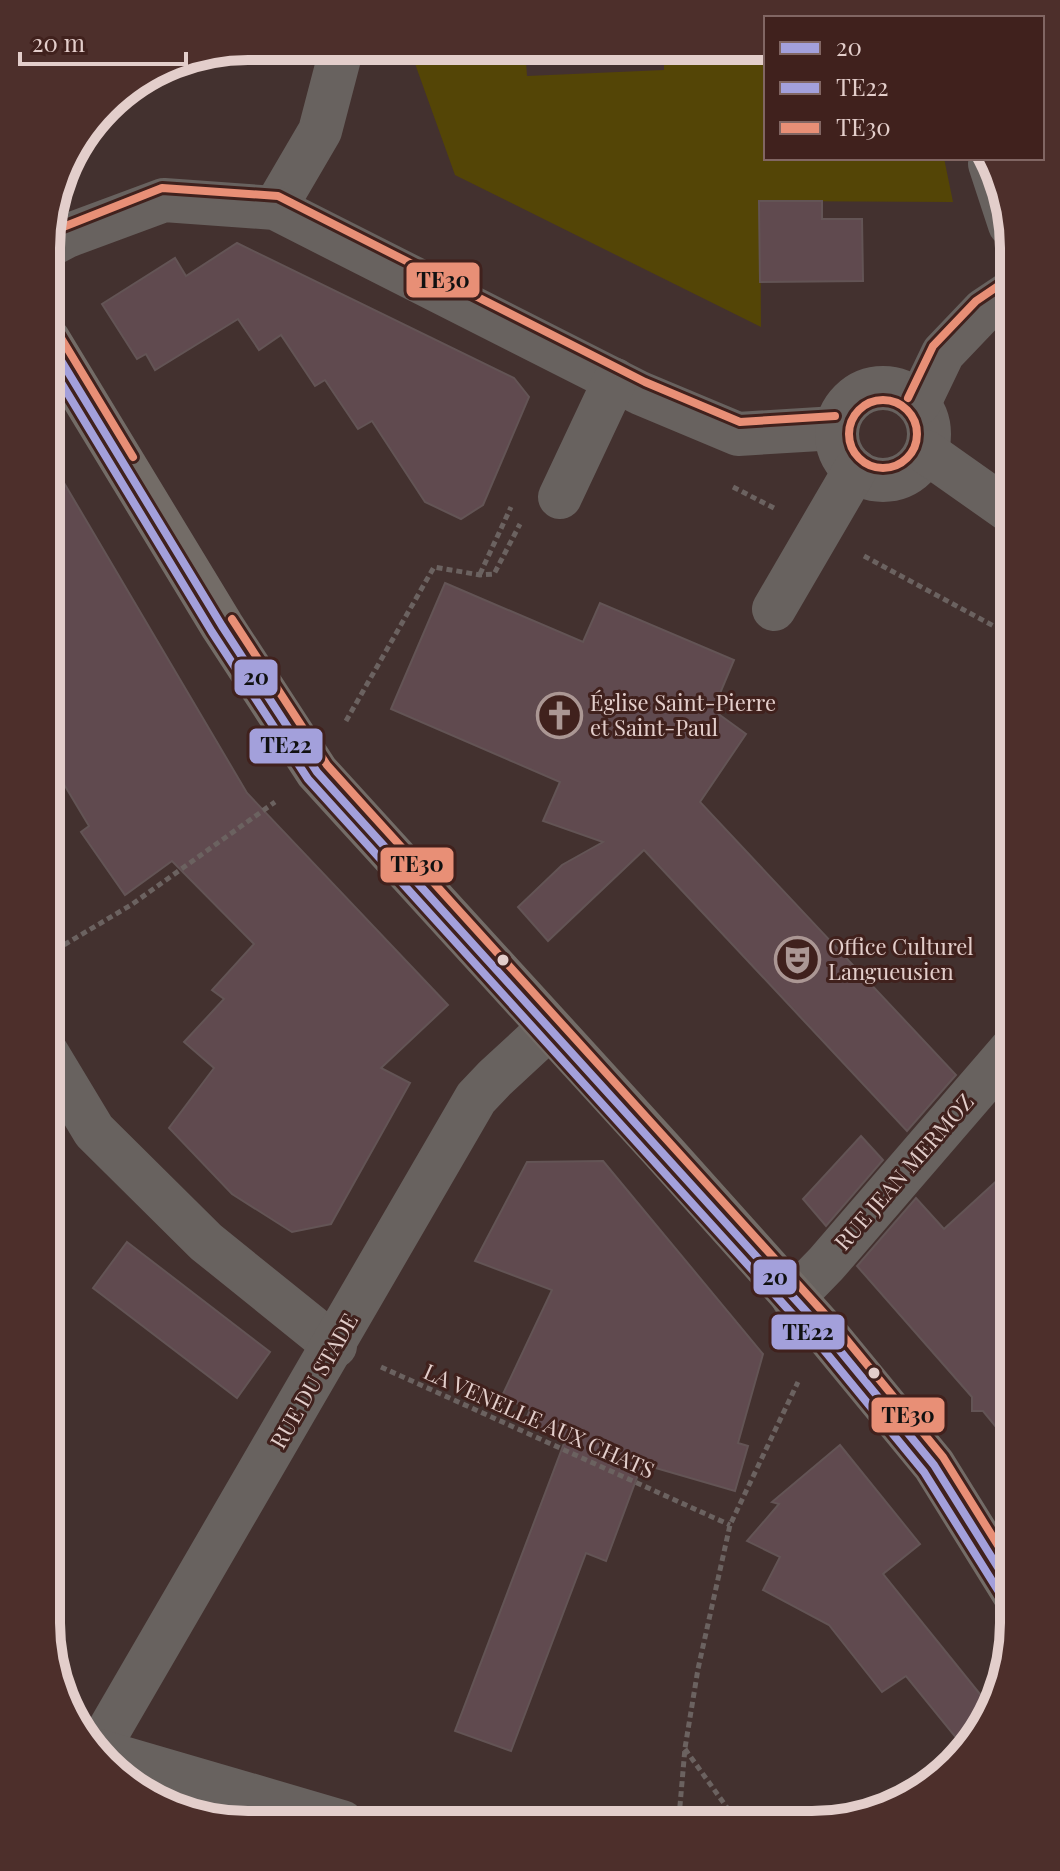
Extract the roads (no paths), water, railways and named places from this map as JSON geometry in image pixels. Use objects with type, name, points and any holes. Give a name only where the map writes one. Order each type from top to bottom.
[{"type":"main road","points":[[60,359],[222,626],[317,772],[823,1330],[934,1465],[1000,1571]]},
{"type":"street","points":[[275,208],[320,131],[339,60]]},
{"type":"street","points":[[61,239],[164,200],[275,208],[615,380],[738,434],[836,428]]},
{"type":"street","points":[[919,403],[943,353],[984,310],[1000,299]]},
{"type":"street","points":[[560,497],[615,380]]},
{"type":"street","points":[[894,388],[919,403],[930,429],[926,452],[912,471],[897,479],[871,478],[855,470],[843,457],[836,428],[849,402],[863,392],[894,388]]},
{"type":"street","points":[[926,452],[1000,504]]},
{"type":"street","points":[[774,609],[855,470]]},
{"type":"street","name":"RUE DU STADE","points":[[103,1742],[476,1098],[549,1028]]},
{"type":"street","name":"RUE JEAN MERMOZ","points":[[793,1298],[1000,1062]]},
{"type":"street","points":[[60,1075],[94,1131],[206,1242],[335,1346]]},
{"type":"street","points":[[115,1755],[305,1811]]},
{"type":"place","name":"Église Saint-Pierre et Saint-Paul","points":[[559,716]]},
{"type":"place","name":"Office Culturel Langueusien","points":[[797,960]]}]
